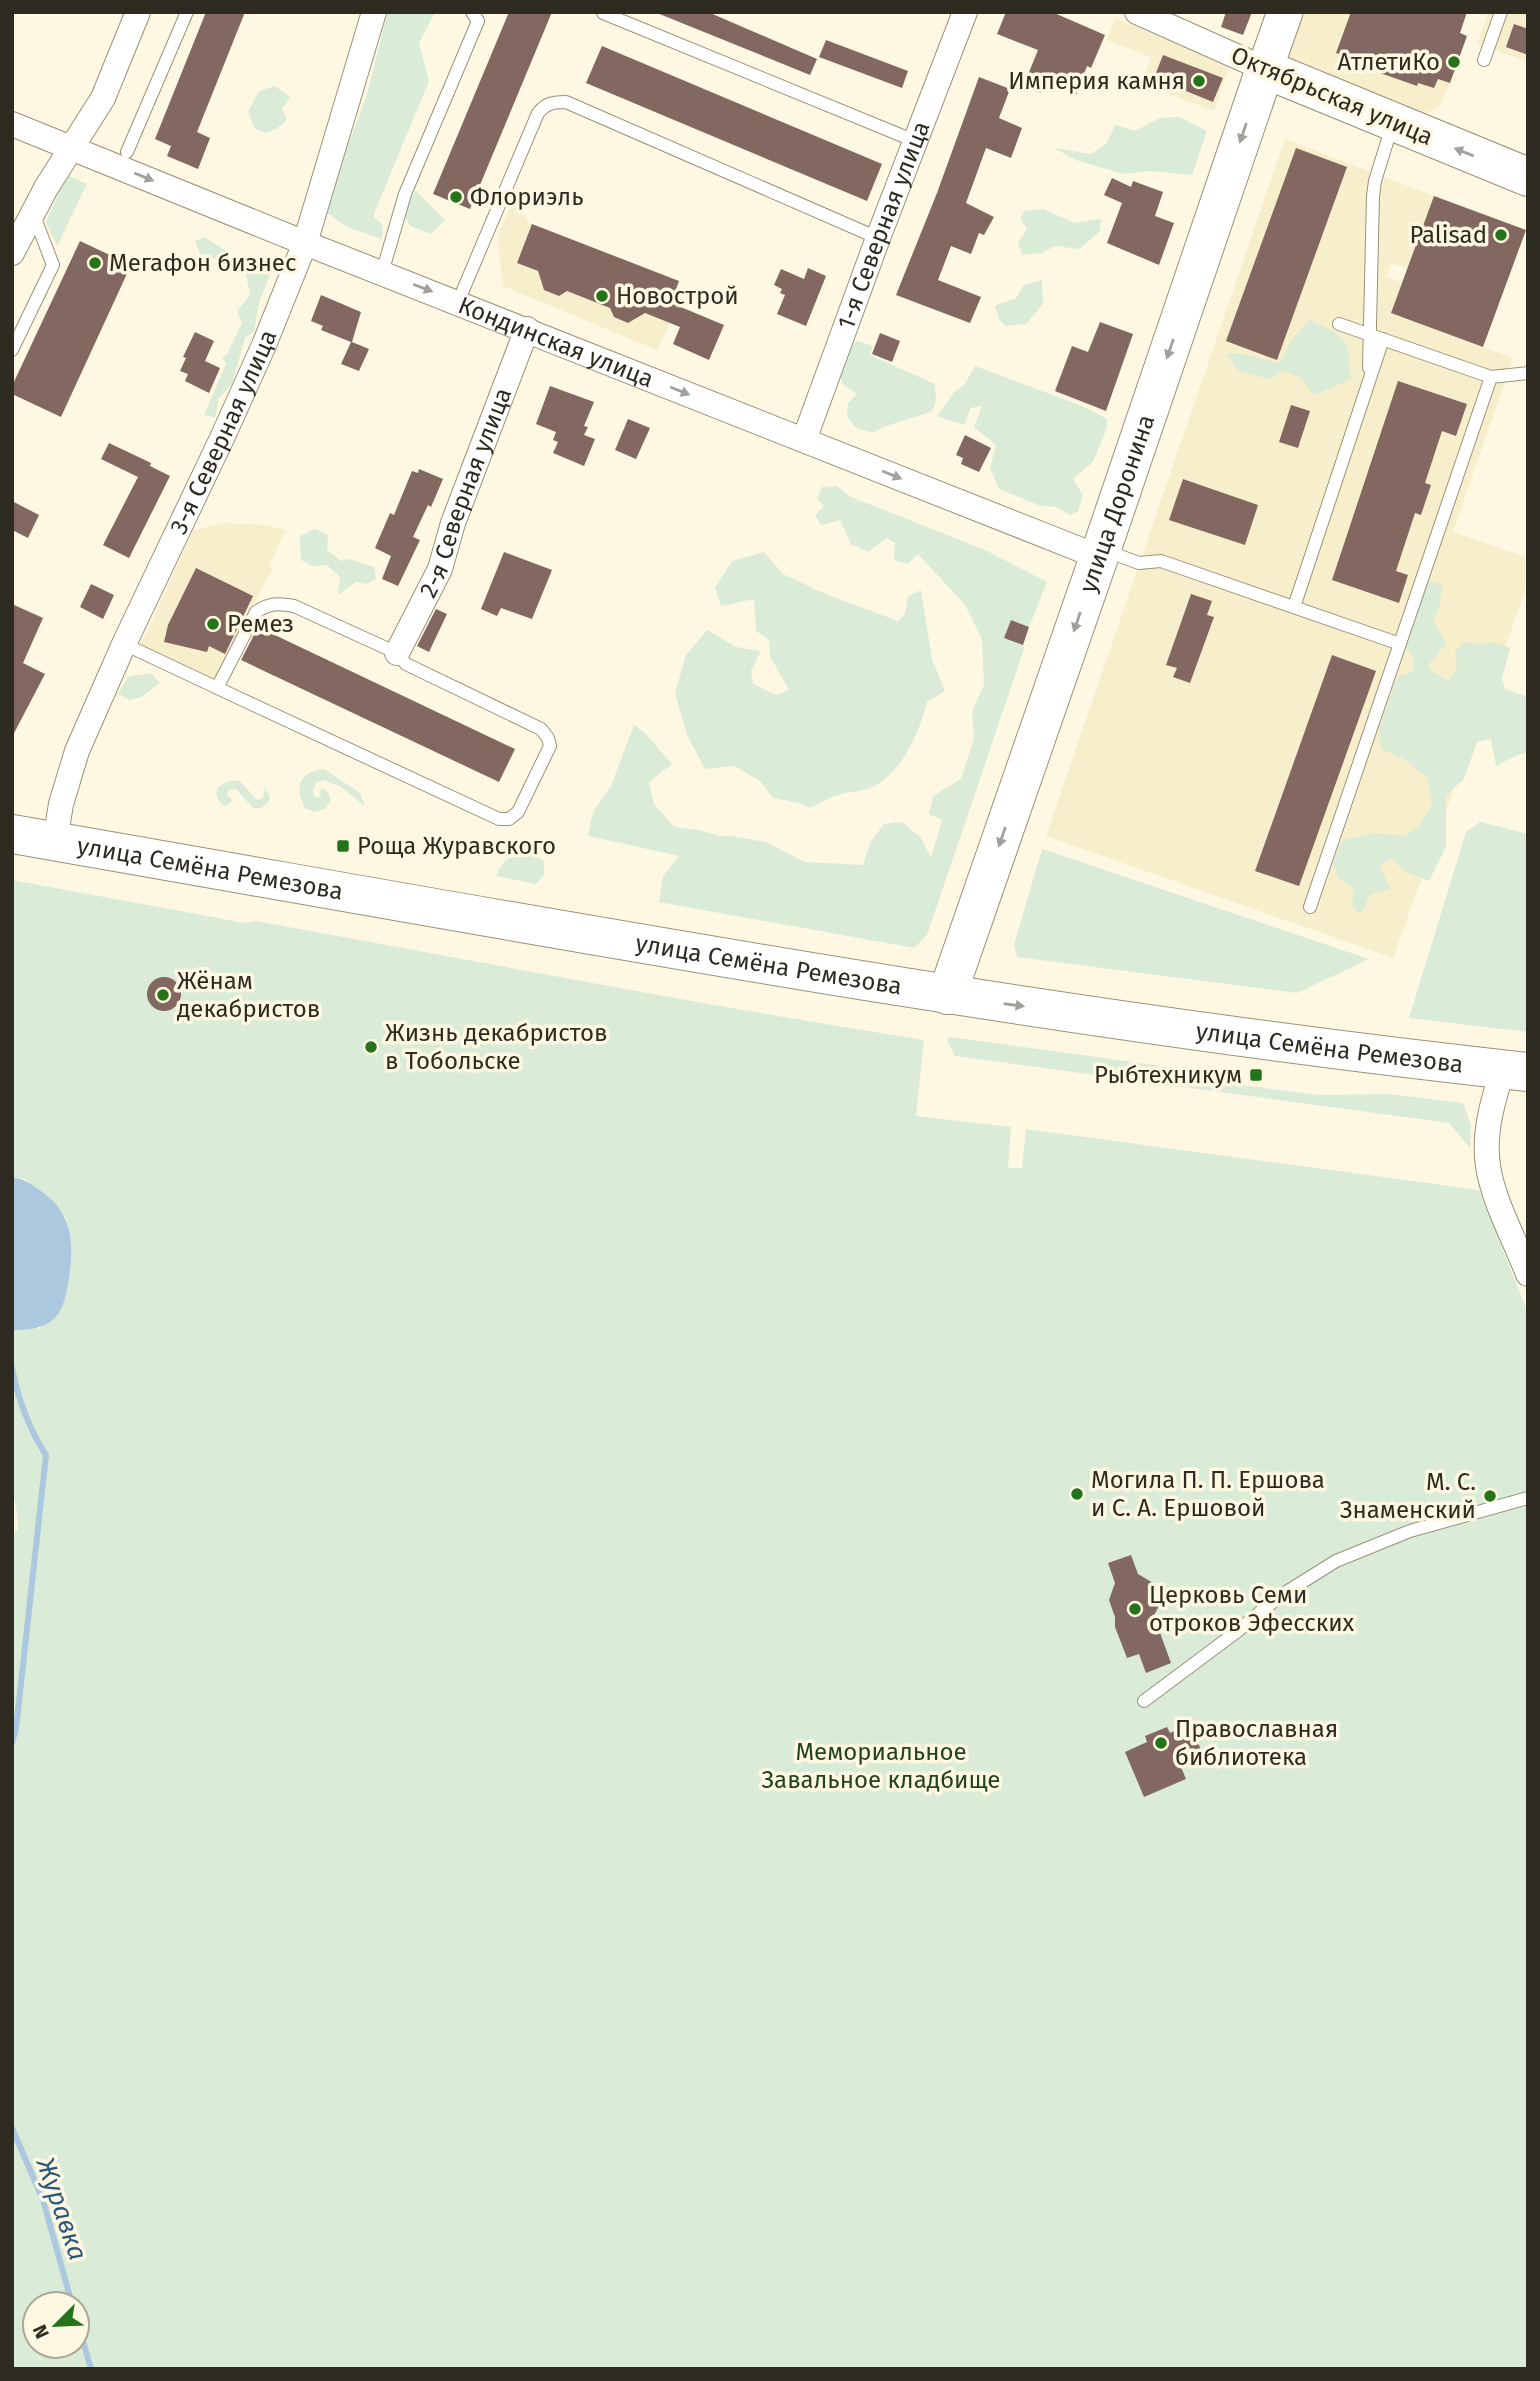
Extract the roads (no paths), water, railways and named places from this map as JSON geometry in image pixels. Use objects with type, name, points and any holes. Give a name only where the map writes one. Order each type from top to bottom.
[{"type":"main road","name":"улица Доронина","points":[[947,995],[1285,12]]},
{"type":"main road","name":"Октябрьская улица","points":[[1265,69],[1528,177]]},
{"type":"main road","name":"улица Семёна Ремезова","points":[[12,834],[947,995],[1220,1034],[1515,1070]]},
{"type":"street","points":[[12,253],[33,212],[103,98],[138,12]]},
{"type":"street","name":"3-я Северная улица","points":[[55,841],[61,804],[78,751],[124,644],[223,436],[305,243],[374,12]]},
{"type":"street","name":"1-я Северная улица","points":[[804,440],[965,12]]},
{"type":"street","name":"Октябрьская улица","points":[[1137,12],[1265,69]]},
{"type":"street","name":"Кондинская улица","points":[[12,124],[804,440],[1101,553]]},
{"type":"street","name":"2-я Северная улица","points":[[397,653],[440,569],[453,523],[527,329]]},
{"type":"street","points":[[1515,1070],[1492,1101],[1488,1165],[1495,1190],[1528,1273]]},
{"type":"lane","points":[[127,152],[187,12]]},
{"type":"lane","points":[[382,273],[405,194],[478,22],[472,12]]},
{"type":"lane","points":[[1484,60],[1501,12]]},
{"type":"lane","points":[[603,13],[915,141]]},
{"type":"lane","points":[[458,302],[538,113],[544,105],[555,102],[566,102],[878,239]]},
{"type":"lane","points":[[1369,382],[1373,196],[1393,122]]},
{"type":"lane","points":[[12,350],[53,265],[33,212]]},
{"type":"lane","points":[[1339,324],[1491,377],[1528,373]]},
{"type":"lane","points":[[1294,607],[1383,339]]},
{"type":"lane","points":[[1310,907],[1491,377]]},
{"type":"lane","points":[[1101,553],[1139,564],[1161,561],[1400,644]]},
{"type":"lane","points":[[124,644],[217,688],[499,819],[509,819],[518,812],[550,746],[541,729],[406,664],[397,653],[294,606],[280,603],[268,604],[256,612],[217,688]]},
{"type":"lane","points":[[1143,1701],[1280,1596],[1336,1561],[1410,1531],[1528,1498]]},
{"type":"water","points":[[12,1177],[37,1188],[60,1210],[69,1233],[71,1257],[66,1294],[57,1316],[39,1327],[12,1331]]},
{"type":"waterway","name":"Журавка","points":[[12,1368],[25,1413],[46,1455],[16,1729],[12,1742]]},
{"type":"waterway","name":"Журавка","points":[[12,2128],[43,2200],[68,2290]]},
{"type":"waterway","name":"Журавка","points":[[88,2360],[91,2369]]},
{"type":"place","name":"АтлетиКо","points":[[1454,62]]},
{"type":"place","name":"Империя камня","points":[[1199,81]]},
{"type":"place","name":"Флориэль","points":[[456,197]]},
{"type":"place","name":"Palisad","points":[[1501,235]]},
{"type":"place","name":"Мегафон бизнес","points":[[95,263]]},
{"type":"place","name":"Новострой","points":[[602,296]]},
{"type":"place","name":"Ремез","points":[[213,624]]},
{"type":"place","name":"Роща Журавского","points":[[343,846]]},
{"type":"place","name":"Жёнам декабристов","points":[[163,995]]},
{"type":"place","name":"Жизнь декабристов в Тобольске","points":[[371,1047]]},
{"type":"place","name":"Рыбтехникум","points":[[1256,1075]]},
{"type":"place","name":"Могила П. П. Ершова и С. А. Ершовой","points":[[1077,1494]]},
{"type":"place","name":"М. С. Знаменский","points":[[1490,1496]]},
{"type":"place","name":"Церковь Семи отроков Эфесских","points":[[1135,1609]]},
{"type":"place","name":"Православная библиотека","points":[[1161,1743]]},
{"type":"park label","name":"Мемориальное Завальное кладбище","points":[[881,1766]]}]
